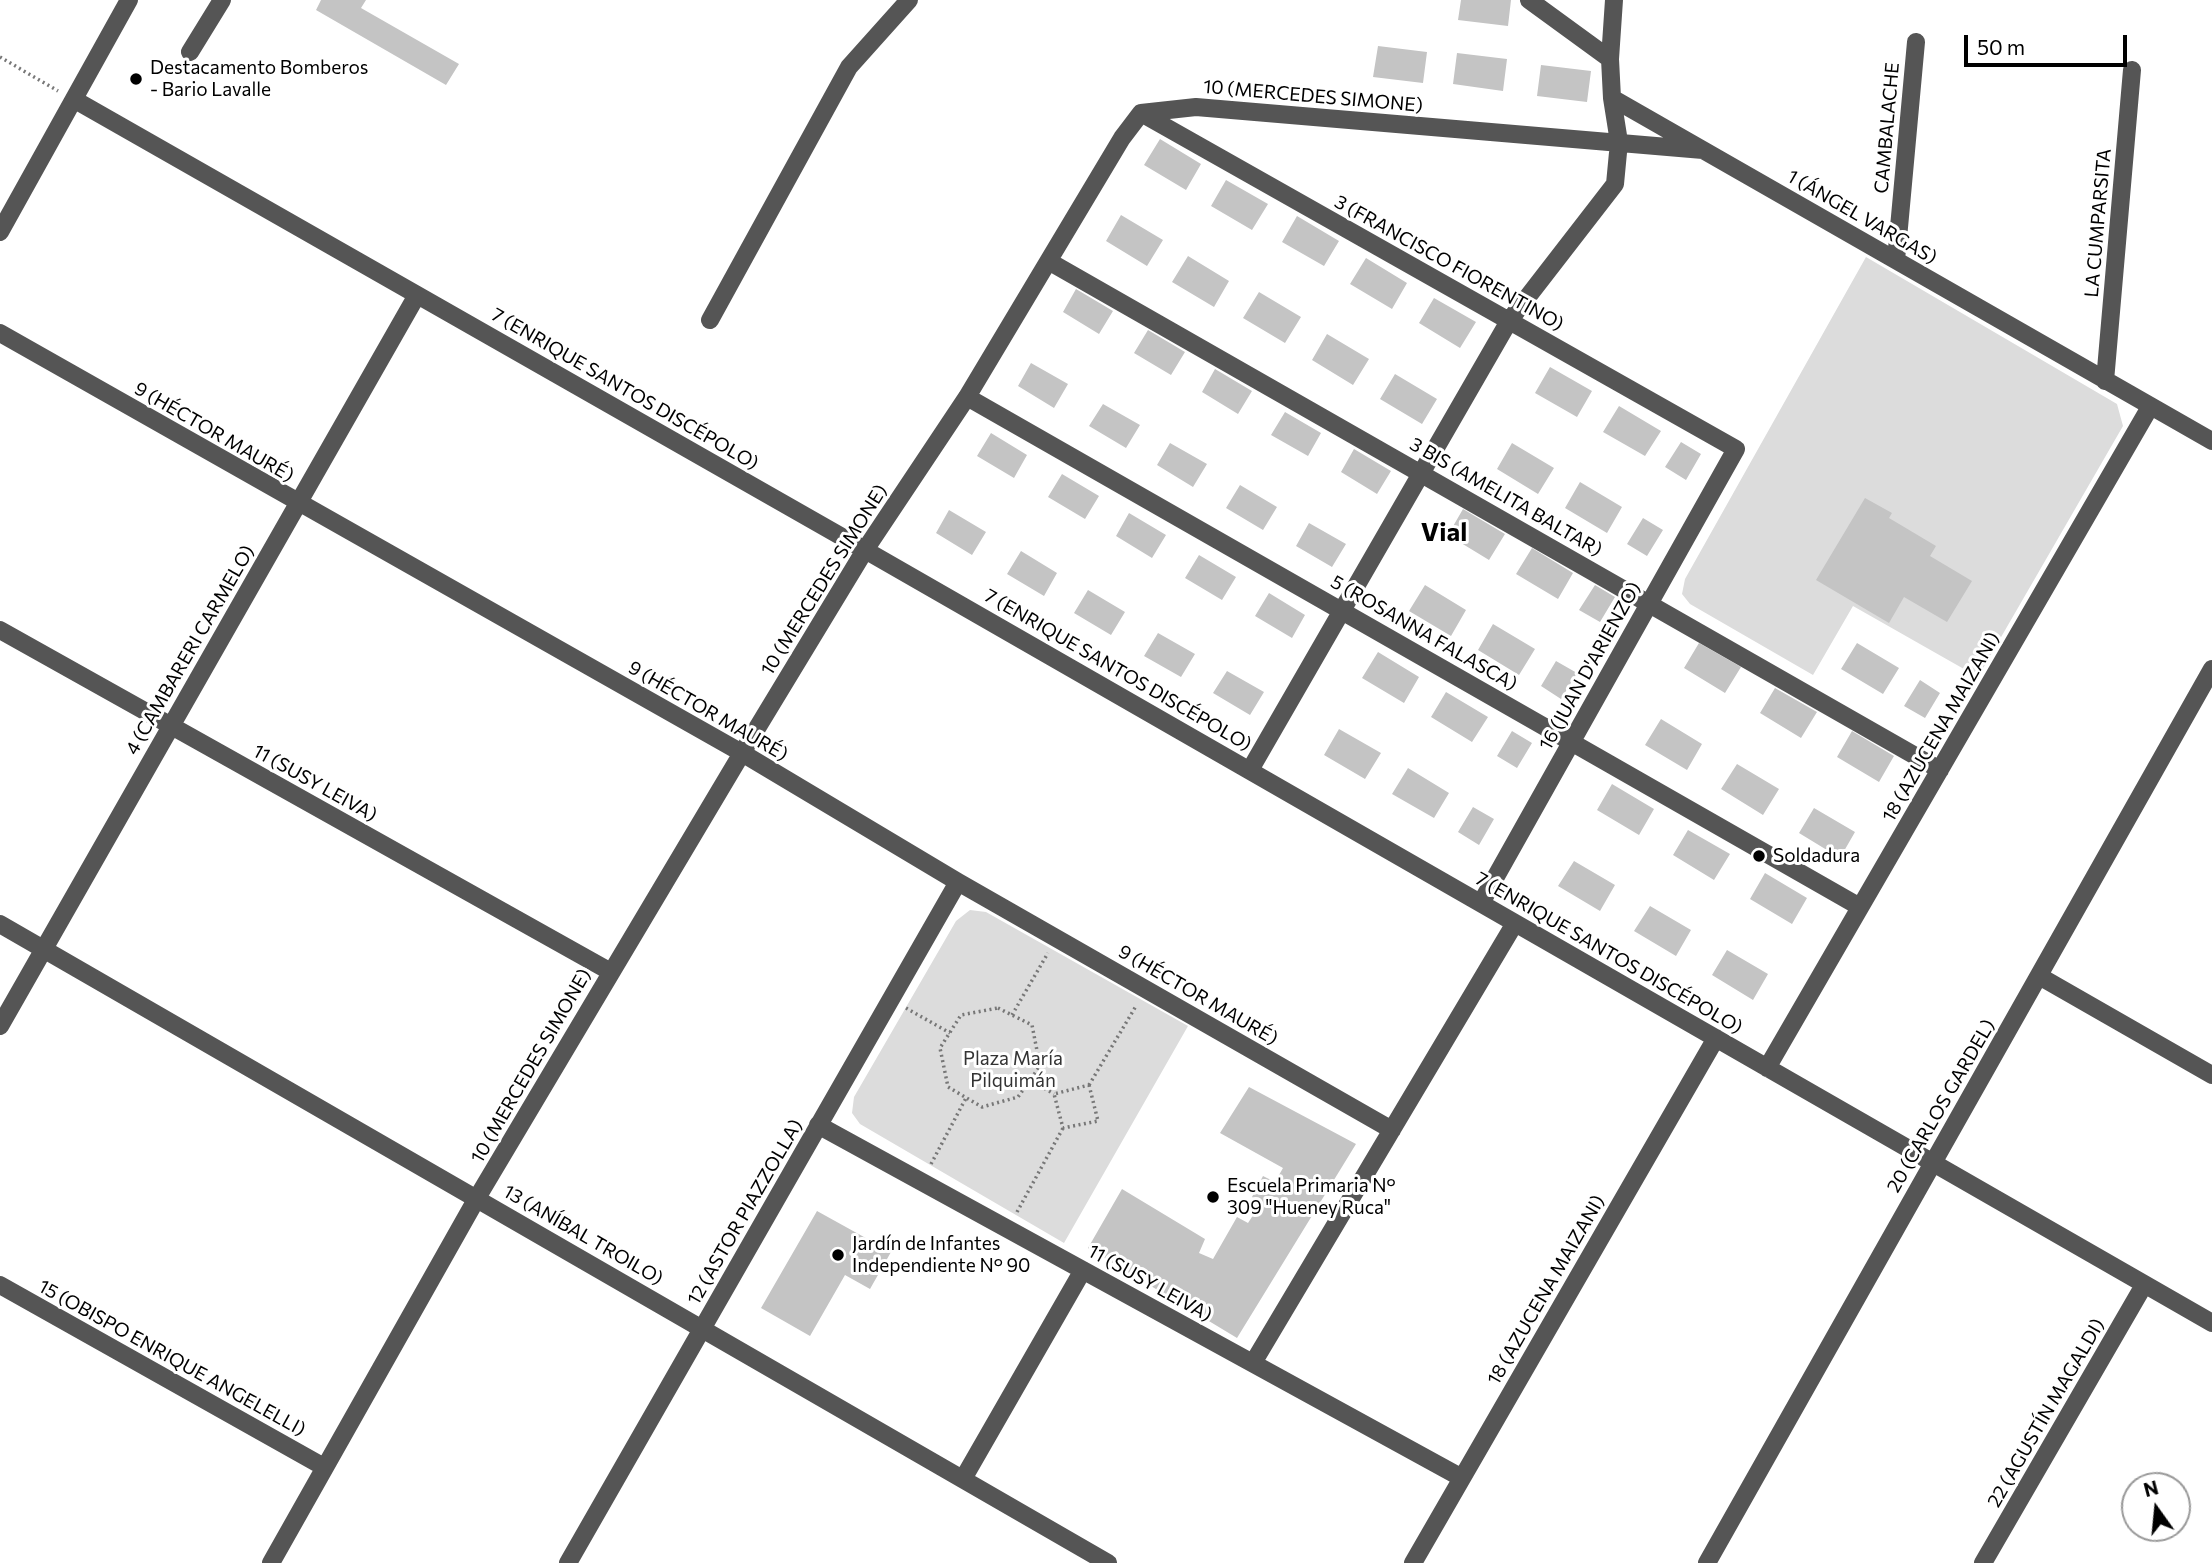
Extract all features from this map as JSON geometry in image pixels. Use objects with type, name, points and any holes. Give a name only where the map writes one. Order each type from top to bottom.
[{"type":"street","points":[[0,232],[129,0]]},
{"type":"street","points":[[190,52],[222,0]]},
{"type":"street","points":[[709,320],[849,67],[909,0]]},
{"type":"street","points":[[1529,0],[1610,59]]},
{"type":"street","points":[[1250,770],[1509,321],[1615,184],[1619,142],[1612,98],[1610,59],[1614,0]]},
{"type":"street","name":"CAMBALACHE","points":[[1896,261],[1916,42]]},
{"type":"street","name":"LA CUMPARSITA","points":[[2105,381],[2132,70]]},
{"type":"street","name":"1 (ÁNGEL VARGAS)","points":[[1612,98],[2212,441]]},
{"type":"street","name":"7 (ENRIQUE SANTOS DISCÉPOLO)","points":[[75,100],[1250,770],[2212,1324]]},
{"type":"street","name":"10 (MERCEDES SIMONE)","points":[[271,1563],[477,1198],[742,753],[865,550],[967,397],[1122,138],[1141,113],[1196,107],[1703,150]]},
{"type":"street","name":"3 (FRANCISCO FIORENTINO)","points":[[1141,113],[1737,449]]},
{"type":"street","name":"3 BIS (AMELITA BALTAR)","points":[[1050,262],[1940,770]]},
{"type":"street","name":"4 (CAMBARERI CARMELO)","points":[[0,1026],[417,295]]},
{"type":"street","name":"9 (HÉCTOR MAURÉ)","points":[[0,333],[742,753],[958,882],[1392,1130]]},
{"type":"street","name":"5 (ROSANNA FALASCA)","points":[[967,397],[1860,908]]},
{"type":"street","name":"18 (AZUCENA MAIZANI)","points":[[1767,1068],[2150,407]]},
{"type":"street","name":"16 (JUAN D'ARIENZO)","points":[[1481,903],[1737,449]]},
{"type":"street","name":"11 (SUSY LEIVA)","points":[[0,630],[611,972]]},
{"type":"street","name":"20 (CARLOS GARDEL)","points":[[1707,1563],[2212,669]]},
{"type":"street","name":"12 (ASTOR PIAZZOLLA)","points":[[576,1560],[703,1327],[958,882]]},
{"type":"street","points":[[1252,1363],[1516,923]]},
{"type":"street","name":"13 (ANÍBAL TROILO)","points":[[0,924],[703,1327],[1108,1563]]},
{"type":"street","points":[[2039,976],[2212,1075]]},
{"type":"street","name":"18 (AZUCENA MAIZANI)","points":[[1413,1563],[1716,1038]]},
{"type":"street","name":"11 (SUSY LEIVA)","points":[[818,1125],[1462,1478]]},
{"type":"street","points":[[963,1479],[1083,1270]]},
{"type":"street","name":"22 (AGUSTÍN MAGALDI)","points":[[1983,1563],[2144,1284]]},
{"type":"street","name":"15 (OBISPO ENRIQUE ANGELELLI)","points":[[0,1285],[324,1467]]},
{"type":"path","points":[[0,57],[75,100]]},
{"type":"path","points":[[1012,1015],[1057,938]]},
{"type":"path","points":[[1063,1128],[1098,1121],[1089,1085],[1144,988]]},
{"type":"path","points":[[890,1002],[950,1033]]},
{"type":"path","points":[[998,1007],[1012,1015],[1032,1025],[1040,1066],[1018,1097],[982,1107],[948,1087],[940,1048],[961,1015],[998,1007]]},
{"type":"path","points":[[1030,1080],[1054,1094],[1089,1085]]},
{"type":"path","points":[[1009,1230],[1063,1128],[1054,1094]]},
{"type":"path","points":[[922,1182],[966,1098]]},
{"type":"green space","points":[[1866,257],[2117,404],[2123,426],[1978,677],[1853,606],[1813,675],[1690,604],[1682,594],[1685,579]]},
{"type":"green space","name":"Plaza María Pilquimán","points":[[970,910],[986,912],[1188,1026],[1064,1243],[860,1124],[852,1113],[854,1097],[956,921]]},
{"type":"building","points":[[321,0],[366,0],[361,8],[459,64],[446,85],[316,10]]},
{"type":"building","points":[[1461,0],[1511,0],[1508,26],[1458,20]]},
{"type":"building","points":[[1378,46],[1427,52],[1423,83],[1373,77]]},
{"type":"building","points":[[1457,53],[1507,59],[1503,91],[1453,84]]},
{"type":"building","points":[[1541,65],[1591,71],[1587,102],[1537,96]]},
{"type":"building","points":[[1160,139],[1201,164],[1186,190],[1144,165]]},
{"type":"building","points":[[1226,180],[1268,204],[1252,230],[1211,206]]},
{"type":"building","points":[[1121,215],[1163,240],[1147,266],[1106,241]]},
{"type":"building","points":[[1297,216],[1339,241],[1324,266],[1282,242]]},
{"type":"building","points":[[1188,256],[1229,281],[1214,307],[1172,282]]},
{"type":"building","points":[[1366,258],[1407,283],[1392,309],[1350,284]]},
{"type":"building","points":[[1076,289],[1113,311],[1099,334],[1063,312]]},
{"type":"building","points":[[1259,292],[1301,317],[1285,343],[1243,318]]},
{"type":"building","points":[[1434,298],[1476,322],[1460,348],[1419,323]]},
{"type":"building","points":[[1148,330],[1185,352],[1171,375],[1134,353]]},
{"type":"building","points":[[1327,334],[1369,359],[1353,385],[1312,360]]},
{"type":"building","points":[[1031,363],[1068,384],[1054,408],[1018,386]]},
{"type":"building","points":[[1550,367],[1592,391],[1577,417],[1535,393]]},
{"type":"building","points":[[1215,369],[1252,391],[1238,414],[1202,392]]},
{"type":"building","points":[[1395,374],[1437,399],[1422,424],[1380,399]]},
{"type":"building","points":[[1103,404],[1140,425],[1126,448],[1089,426]]},
{"type":"building","points":[[1619,406],[1661,431],[1645,456],[1603,432]]},
{"type":"building","points":[[1285,412],[1321,433],[1308,456],[1271,435]]},
{"type":"building","points":[[991,433],[1027,455],[1014,478],[977,456]]},
{"type":"building","points":[[1681,442],[1701,454],[1686,480],[1665,467]]},
{"type":"building","points":[[1170,443],[1207,464],[1193,487],[1157,465]]},
{"type":"building","points":[[1512,443],[1554,468],[1538,494],[1497,469]]},
{"type":"building","points":[[1354,449],[1391,471],[1377,494],[1341,472]]},
{"type":"building","points":[[1062,474],[1099,496],[1085,519],[1048,497]]},
{"type":"building","points":[[1580,482],[1622,507],[1607,533],[1565,508]]},
{"type":"building","points":[[1240,485],[1277,507],[1263,530],[1226,508]]},
{"type":"building","points":[[1865,498],[1892,513],[1889,518],[1936,546],[1930,556],[1972,581],[1947,622],[1904,597],[1889,623],[1816,580]]},
{"type":"building","points":[[1463,509],[1505,534],[1489,560],[1448,535]]},
{"type":"building","points":[[949,510],[986,532],[972,555],[936,533]]},
{"type":"building","points":[[1129,513],[1166,535],[1152,558],[1116,536]]},
{"type":"building","points":[[1643,518],[1663,530],[1647,556],[1627,544]]},
{"type":"building","points":[[1309,523],[1346,544],[1332,567],[1296,546]]},
{"type":"building","points":[[1532,548],[1573,573],[1558,599],[1516,574]]},
{"type":"building","points":[[1021,551],[1057,573],[1044,596],[1007,574]]},
{"type":"building","points":[[1199,555],[1236,577],[1222,600],[1185,578]]},
{"type":"building","points":[[1425,585],[1466,610],[1451,636],[1409,611]]},
{"type":"building","points":[[1595,585],[1615,597],[1600,622],[1579,610]]},
{"type":"building","points":[[1088,590],[1125,612],[1111,635],[1074,613]]},
{"type":"building","points":[[1269,593],[1305,615],[1292,638],[1255,616]]},
{"type":"building","points":[[1493,624],[1535,649],[1519,675],[1478,650]]},
{"type":"building","points":[[1158,633],[1195,654],[1181,677],[1144,656]]},
{"type":"building","points":[[1699,643],[1741,667],[1725,693],[1684,668]]},
{"type":"building","points":[[1857,643],[1899,668],[1883,694],[1841,669]]},
{"type":"building","points":[[1378,652],[1419,677],[1404,703],[1362,678]]},
{"type":"building","points":[[1556,661],[1577,673],[1561,699],[1541,686]]},
{"type":"building","points":[[1227,671],[1264,692],[1250,715],[1213,693]]},
{"type":"building","points":[[1920,680],[1940,693],[1925,718],[1904,706]]},
{"type":"building","points":[[1775,688],[1817,712],[1801,738],[1760,713]]},
{"type":"building","points":[[1446,692],[1488,717],[1472,742],[1431,717]]},
{"type":"building","points":[[1661,719],[1702,744],[1687,770],[1645,745]]},
{"type":"building","points":[[1339,729],[1381,753],[1365,779],[1324,755]]},
{"type":"building","points":[[1512,731],[1532,743],[1517,768],[1497,756]]},
{"type":"building","points":[[1852,731],[1894,756],[1879,782],[1837,757]]},
{"type":"building","points":[[1737,764],[1779,789],[1763,815],[1721,789]]},
{"type":"building","points":[[1408,768],[1449,793],[1434,818],[1392,794]]},
{"type":"building","points":[[1612,784],[1654,809],[1639,835],[1597,810]]},
{"type":"building","points":[[1473,807],[1494,819],[1479,845],[1458,832]]},
{"type":"building","points":[[1814,808],[1855,832],[1840,858],[1799,833]]},
{"type":"building","points":[[1688,830],[1730,854],[1714,880],[1673,855]]},
{"type":"building","points":[[1574,861],[1615,885],[1600,911],[1558,886]]},
{"type":"building","points":[[1765,873],[1807,898],[1792,924],[1750,899]]},
{"type":"building","points":[[1650,906],[1691,930],[1676,956],[1634,931]]},
{"type":"building","points":[[1727,950],[1768,974],[1753,1000],[1712,975]]},
{"type":"building","name":"Escuela Primaria N° 309 \"Hueney Ruca\"","points":[[1249,1087],[1356,1144],[1237,1338],[1088,1248],[1122,1189],[1205,1239],[1199,1253],[1213,1259],[1237,1217],[1248,1223],[1261,1203],[1252,1197],[1263,1176],[1275,1182],[1283,1168],[1220,1133]]},
{"type":"building","name":"Jardín de Infantes Independiente N° 90","points":[[817,1211],[891,1252],[870,1289],[845,1275],[810,1336],[761,1308]]},
{"type":"place","name":"Destacamento Bomberos - Bario Lavalle","points":[[136,79]]},
{"type":"place","name":"Soldadura","points":[[1759,856]]},
{"type":"place","name":"Escuela Primaria N° 309 \"Hueney Ruca\"","points":[[1213,1197]]},
{"type":"place","name":"Jardín de Infantes Independiente N° 90","points":[[838,1255]]},
{"type":"district","name":"Vial","points":[[1444,532]]}]
